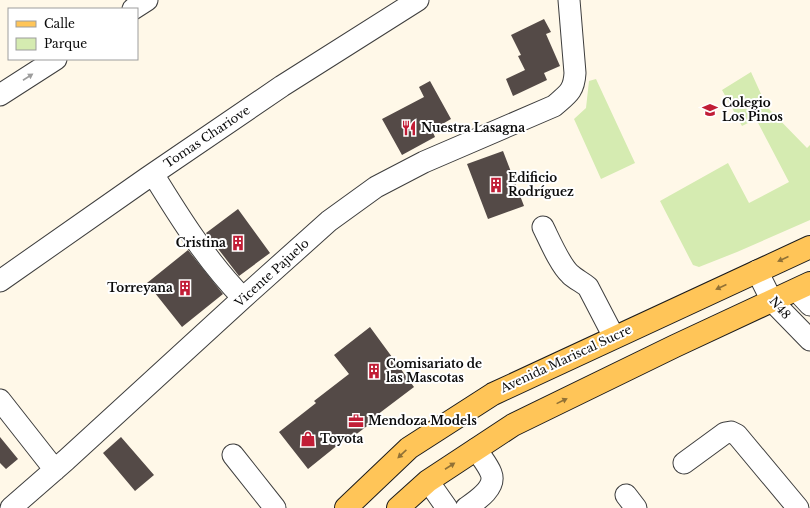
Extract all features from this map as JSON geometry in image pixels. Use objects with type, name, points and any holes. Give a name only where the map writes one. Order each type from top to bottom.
[{"type":"main road","name":"Avenida Mariscal Sucre","points":[[346,508],[409,448],[493,394],[810,247]]},
{"type":"main road","points":[[398,508],[428,481],[513,425],[674,346],[772,301],[805,293]]},
{"type":"street","points":[[135,8],[147,0]]},
{"type":"street","name":"Tomas Chariove","points":[[0,281],[282,86],[418,0]]},
{"type":"street","name":"Vicente Pajuelo","points":[[11,508],[55,470],[329,221],[376,187],[424,162],[554,106],[569,93],[574,84],[575,73],[569,0]]},
{"type":"street","points":[[0,96],[54,60]]},
{"type":"street","points":[[153,174],[197,242],[243,298]]},
{"type":"street","points":[[543,227],[564,268],[570,275],[588,287],[614,337]]},
{"type":"street","name":"N48","points":[[757,271],[772,301],[810,340]]},
{"type":"street","points":[[0,400],[55,470]]},
{"type":"street","points":[[684,463],[730,432],[737,435],[798,508]]},
{"type":"street","points":[[466,508],[484,494],[490,487],[493,478],[491,472],[476,449]]},
{"type":"street","points":[[233,455],[275,508]]},
{"type":"street","points":[[428,481],[447,508]]},
{"type":"green space","points":[[751,72],[767,107],[807,148],[810,145],[810,220],[699,267],[693,265],[660,201],[728,163],[749,203],[789,182],[756,119],[742,126],[722,90]]},
{"type":"green space","points":[[596,79],[635,163],[601,179],[574,119],[586,108],[589,81]]},
{"type":"building","points":[[544,19],[551,32],[546,34],[560,66],[544,73],[547,80],[513,96],[506,79],[525,70],[518,56],[521,55],[511,35]]},
{"type":"building","name":"Nuestra Lasagna","points":[[430,81],[451,119],[432,130],[435,137],[402,155],[382,119],[424,97],[419,87]]},
{"type":"building","name":"Edificio Rodríguez","points":[[503,151],[524,206],[488,219],[467,164]]},
{"type":"building","name":"Cristina","points":[[238,209],[270,253],[239,276],[206,233]]},
{"type":"building","name":"Torreyana","points":[[188,250],[223,294],[182,327],[147,283]]},
{"type":"building","points":[[370,327],[414,387],[373,418],[375,420],[346,442],[344,440],[308,469],[279,432],[316,403],[314,401],[349,374],[334,355]]},
{"type":"building","points":[[0,437],[18,459],[6,469],[0,463]]},
{"type":"building","points":[[121,437],[154,475],[135,491],[103,453]]},
{"type":"place","name":"Colegio Los Pinos","points":[[710,110]]},
{"type":"place","name":"Nuestra Lasagna","points":[[409,128]]},
{"type":"place","name":"Edificio Rodríguez","points":[[496,185]]},
{"type":"place","name":"Cristina","points":[[238,243]]},
{"type":"place","name":"Torreyana","points":[[185,288]]},
{"type":"place","name":"Comisariato de las Mascotas","points":[[374,371]]},
{"type":"place","name":"Mendoza Models","points":[[356,421]]},
{"type":"place","name":"Toyota","points":[[308,439]]}]
